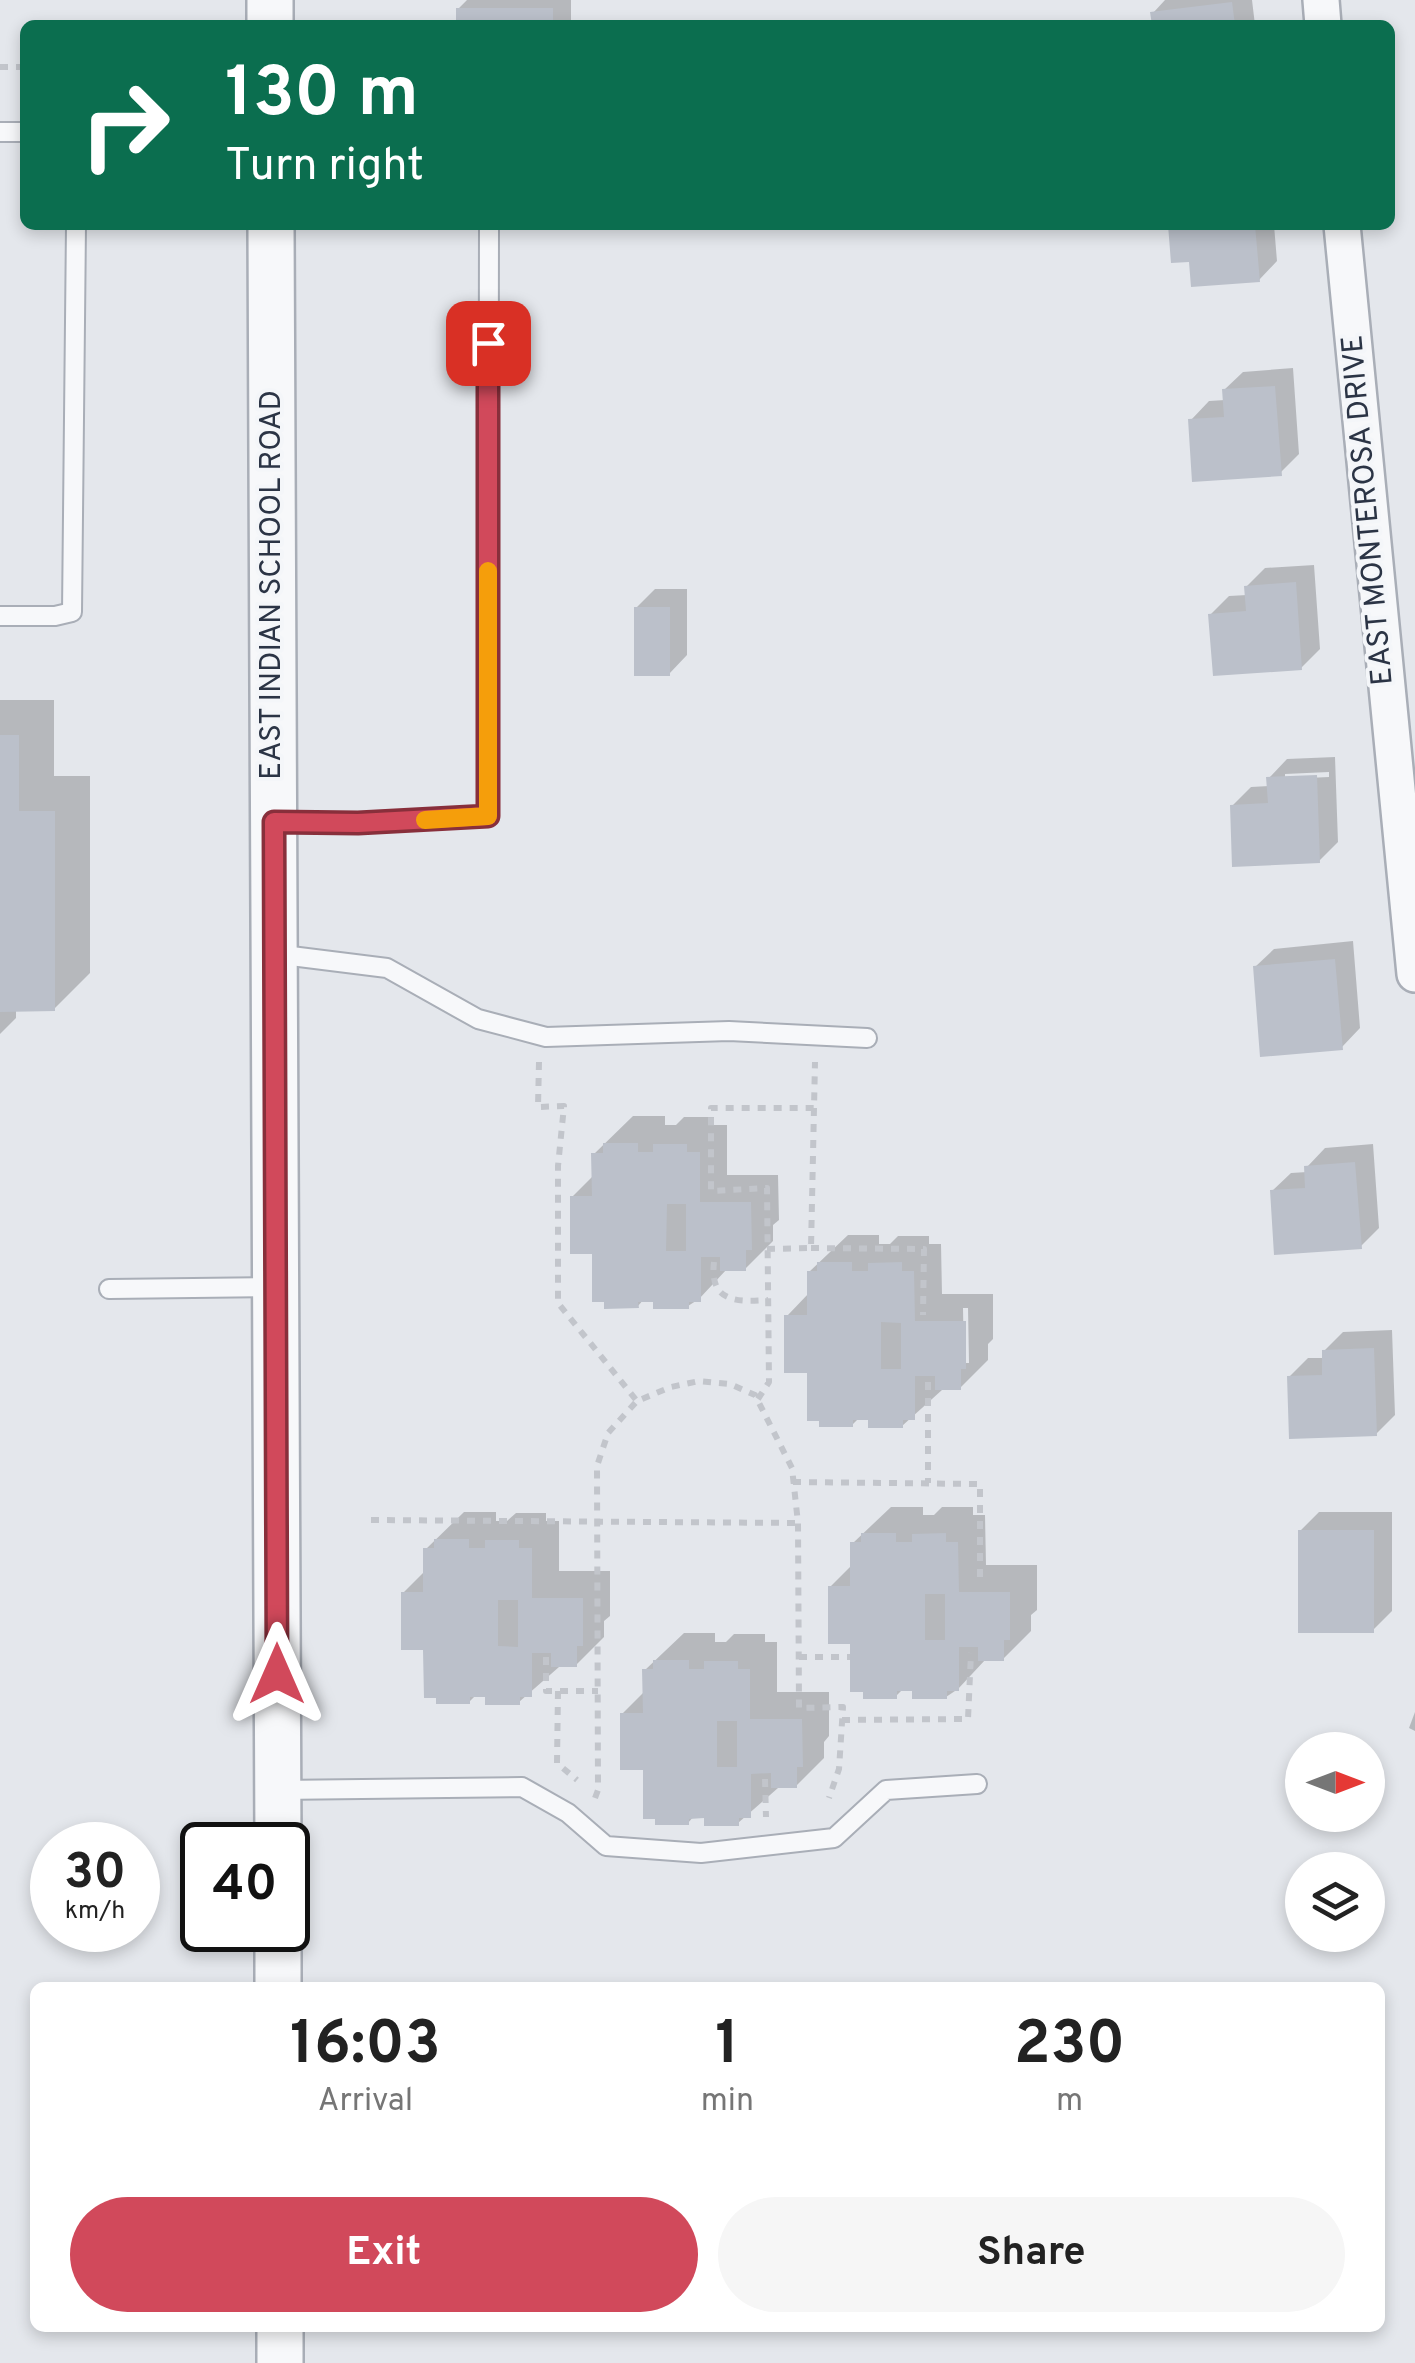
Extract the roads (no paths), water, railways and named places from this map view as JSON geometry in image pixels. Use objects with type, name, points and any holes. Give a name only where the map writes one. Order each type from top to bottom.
[{"type":"street","name":"EAST INDIAN SCHOOL ROAD","points":[[271,230],[278,1822]]},
{"type":"street","name":"EAST MONTEROSA DRIVE","points":[[1343,230],[1405,787],[1415,974]]},
{"type":"street","points":[[278,1952],[278,1982]]},
{"type":"street","points":[[280,2332],[280,2363]]},
{"type":"lane","points":[[0,616],[56,616],[72,612],[76,230]]},
{"type":"lane","points":[[274,822],[358,823],[488,816],[489,230]]},
{"type":"lane","points":[[274,954],[388,968],[478,1019],[546,1037],[729,1031],[866,1038]]},
{"type":"lane","points":[[109,1289],[276,1287]]},
{"type":"lane","points":[[278,1790],[522,1787],[568,1814],[606,1846],[701,1853],[834,1838],[886,1790],[977,1784]]}]
